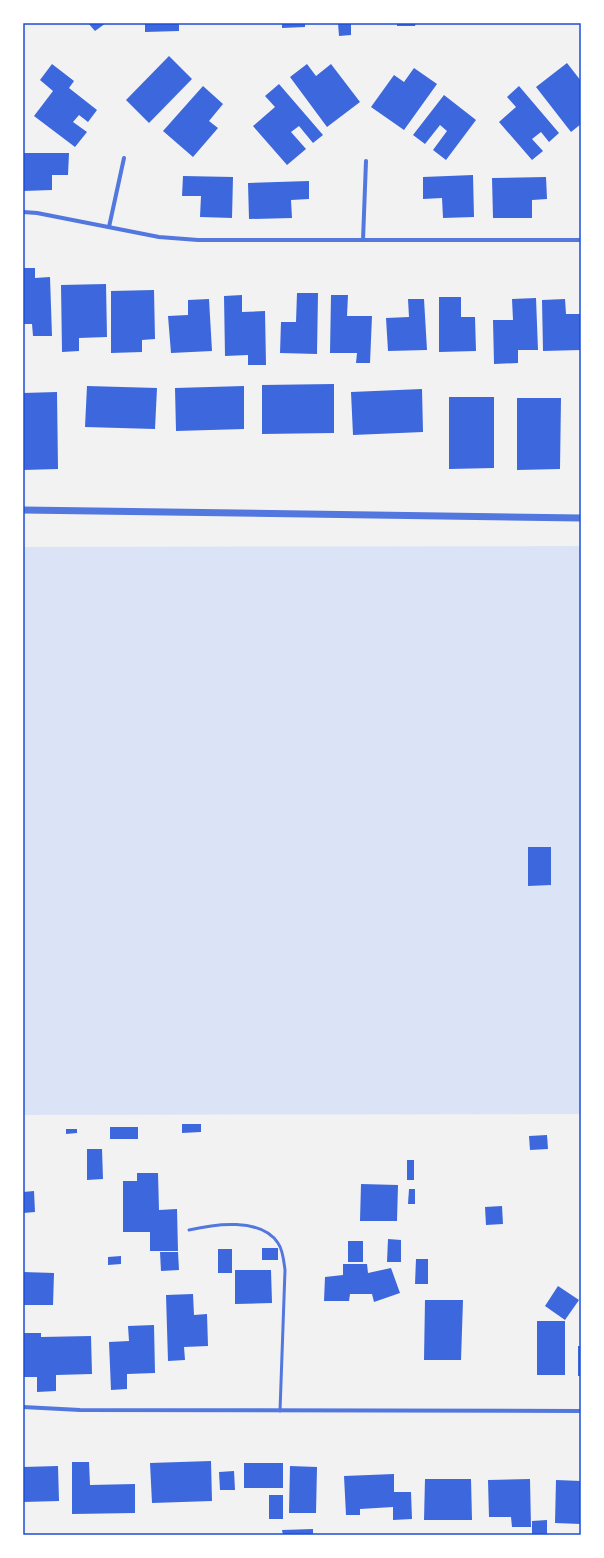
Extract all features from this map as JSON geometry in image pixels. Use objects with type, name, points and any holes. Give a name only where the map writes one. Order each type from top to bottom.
[{"type":"street","points":[[109,227],[124,158]]},
{"type":"street","points":[[363,240],[366,161]]},
{"type":"street","points":[[23,212],[37,213],[159,237],[198,240],[581,240]]},
{"type":"street","points":[[23,510],[581,518]]},
{"type":"street","points":[[23,1407],[80,1410],[581,1411]]},
{"type":"lane","points":[[188,1230],[211,1225],[234,1224],[257,1228],[270,1235],[278,1243],[284,1261],[285,1270],[280,1411]]},
{"type":"shaded area","points":[[581,546],[581,1114],[23,1115],[23,547]]},
{"type":"building","points":[[88,23],[106,23],[95,31]]},
{"type":"building","points":[[145,23],[179,23],[179,31],[145,32]]},
{"type":"building","points":[[282,23],[305,23],[305,27],[282,28]]},
{"type":"building","points":[[338,23],[351,23],[351,35],[339,36]]},
{"type":"building","points":[[397,23],[416,23],[415,26],[397,26]]},
{"type":"building","points":[[169,56],[192,79],[149,123],[126,100]]},
{"type":"building","points":[[567,63],[581,81],[581,124],[571,132],[536,87]]},
{"type":"building","points":[[52,64],[74,81],[69,88],[97,110],[88,122],[79,115],[73,122],[87,132],[75,147],[34,116],[53,91],[40,80]]},
{"type":"building","points":[[307,64],[316,76],[331,64],[360,102],[327,127],[290,77]]},
{"type":"building","points":[[414,68],[437,84],[404,130],[371,107],[394,75],[404,82]]},
{"type":"building","points":[[279,84],[323,135],[313,143],[299,126],[291,132],[306,149],[287,165],[253,126],[275,107],[265,96]]},
{"type":"building","points":[[203,86],[223,104],[209,121],[218,128],[193,157],[163,131]]},
{"type":"building","points":[[519,86],[559,133],[549,142],[541,132],[532,139],[543,151],[532,160],[499,122],[516,107],[507,97]]},
{"type":"building","points":[[444,95],[476,120],[446,160],[433,150],[447,131],[440,125],[425,144],[413,135]]},
{"type":"building","points":[[23,153],[69,153],[68,175],[52,175],[52,190],[23,191]]},
{"type":"building","points":[[473,175],[474,217],[443,218],[442,198],[423,199],[423,177]]},
{"type":"building","points":[[183,176],[233,177],[232,218],[200,217],[201,196],[182,196]]},
{"type":"building","points":[[546,177],[547,199],[532,200],[532,218],[493,218],[492,178]]},
{"type":"building","points":[[309,181],[309,199],[291,200],[292,218],[249,219],[248,183]]},
{"type":"building","points":[[23,268],[35,268],[35,278],[50,277],[52,336],[33,336],[32,324],[23,324]]},
{"type":"building","points":[[106,284],[107,337],[79,338],[79,351],[62,352],[61,285]]},
{"type":"building","points":[[154,290],[155,339],[142,340],[142,352],[111,353],[111,291]]},
{"type":"building","points":[[297,293],[318,293],[317,354],[280,353],[281,322],[296,322]]},
{"type":"building","points":[[242,295],[242,312],[265,311],[266,365],[248,365],[248,355],[225,356],[224,296]]},
{"type":"building","points":[[331,295],[348,295],[347,316],[372,316],[370,363],[356,363],[357,353],[330,353]]},
{"type":"building","points":[[439,297],[461,297],[461,317],[475,317],[476,351],[439,352]]},
{"type":"building","points":[[536,298],[538,350],[518,350],[518,363],[494,364],[493,320],[513,320],[512,299]]},
{"type":"building","points":[[209,299],[212,351],[171,353],[168,316],[188,315],[188,300]]},
{"type":"building","points":[[408,299],[424,299],[427,350],[388,351],[386,318],[409,317]]},
{"type":"building","points":[[565,299],[566,314],[581,314],[581,350],[543,351],[542,300]]},
{"type":"building","points":[[334,384],[334,433],[262,434],[262,385]]},
{"type":"building","points":[[87,386],[157,388],[155,429],[85,427]]},
{"type":"building","points":[[244,386],[244,429],[176,431],[175,388]]},
{"type":"building","points":[[422,389],[423,432],[353,435],[351,392]]},
{"type":"building","points":[[57,392],[58,469],[23,470],[23,393]]},
{"type":"building","points":[[449,397],[494,397],[494,468],[449,469]]},
{"type":"building","points":[[517,398],[561,398],[560,469],[517,470]]},
{"type":"building","points":[[528,847],[551,847],[551,885],[528,886]]},
{"type":"building","points":[[182,1124],[201,1124],[201,1132],[182,1133]]},
{"type":"building","points":[[110,1127],[138,1127],[138,1139],[110,1139]]},
{"type":"building","points":[[66,1129],[77,1129],[77,1133],[66,1134]]},
{"type":"building","points":[[547,1135],[548,1149],[530,1150],[529,1136]]},
{"type":"building","points":[[87,1149],[102,1149],[103,1179],[87,1180]]},
{"type":"building","points":[[407,1160],[414,1160],[414,1180],[407,1180]]},
{"type":"building","points":[[137,1173],[158,1173],[159,1210],[177,1209],[178,1251],[150,1251],[150,1232],[123,1232],[123,1181],[137,1181]]},
{"type":"building","points":[[361,1184],[398,1185],[397,1221],[360,1221]]},
{"type":"building","points":[[409,1189],[415,1189],[415,1204],[408,1204]]},
{"type":"building","points":[[34,1191],[35,1212],[23,1213],[23,1192]]},
{"type":"building","points":[[502,1206],[503,1224],[486,1225],[485,1207]]},
{"type":"building","points":[[388,1239],[401,1240],[401,1262],[387,1262]]},
{"type":"building","points":[[348,1241],[363,1241],[363,1262],[348,1262]]},
{"type":"building","points":[[262,1248],[278,1248],[278,1260],[262,1260]]},
{"type":"building","points":[[218,1249],[232,1249],[232,1273],[218,1273]]},
{"type":"building","points":[[160,1252],[178,1252],[179,1270],[161,1271]]},
{"type":"building","points":[[121,1256],[121,1264],[108,1265],[108,1257]]},
{"type":"building","points":[[416,1259],[428,1259],[428,1284],[415,1284]]},
{"type":"building","points":[[343,1264],[367,1264],[368,1273],[391,1268],[400,1293],[374,1302],[372,1294],[350,1294],[349,1301],[324,1301],[325,1277],[343,1275]]},
{"type":"building","points":[[235,1270],[271,1270],[272,1303],[235,1304]]},
{"type":"building","points":[[23,1272],[54,1273],[53,1305],[23,1305]]},
{"type":"building","points":[[558,1286],[579,1300],[565,1320],[545,1306]]},
{"type":"building","points":[[193,1294],[194,1315],[207,1314],[208,1346],[184,1347],[185,1360],[168,1361],[166,1295]]},
{"type":"building","points":[[425,1300],[463,1300],[461,1360],[424,1360]]},
{"type":"building","points":[[537,1321],[565,1321],[565,1375],[537,1375]]},
{"type":"building","points":[[154,1325],[155,1373],[127,1374],[127,1389],[111,1390],[109,1342],[129,1341],[128,1326]]},
{"type":"building","points":[[23,1333],[41,1333],[41,1337],[91,1336],[92,1374],[56,1375],[56,1391],[37,1392],[37,1377],[23,1377]]},
{"type":"building","points":[[578,1346],[581,1346],[581,1376],[578,1376]]},
{"type":"building","points":[[211,1461],[212,1501],[152,1503],[150,1463]]},
{"type":"building","points":[[72,1462],[89,1462],[90,1485],[135,1484],[135,1513],[72,1514]]},
{"type":"building","points":[[244,1463],[283,1463],[283,1488],[244,1488]]},
{"type":"building","points":[[58,1466],[59,1501],[23,1502],[23,1467]]},
{"type":"building","points":[[290,1466],[317,1467],[316,1513],[289,1513]]},
{"type":"building","points":[[234,1471],[235,1490],[220,1490],[219,1472]]},
{"type":"building","points":[[394,1474],[394,1492],[411,1492],[412,1519],[393,1520],[393,1507],[360,1509],[360,1515],[346,1515],[344,1476]]},
{"type":"building","points":[[425,1479],[471,1479],[472,1520],[424,1520]]},
{"type":"building","points":[[530,1479],[531,1527],[512,1527],[511,1517],[489,1517],[488,1480]]},
{"type":"building","points":[[556,1480],[581,1481],[581,1524],[555,1523]]},
{"type":"building","points":[[269,1495],[283,1495],[283,1519],[269,1519]]},
{"type":"building","points":[[547,1520],[547,1535],[532,1535],[532,1521]]},
{"type":"building","points":[[313,1529],[313,1535],[283,1535],[282,1530]]}]
